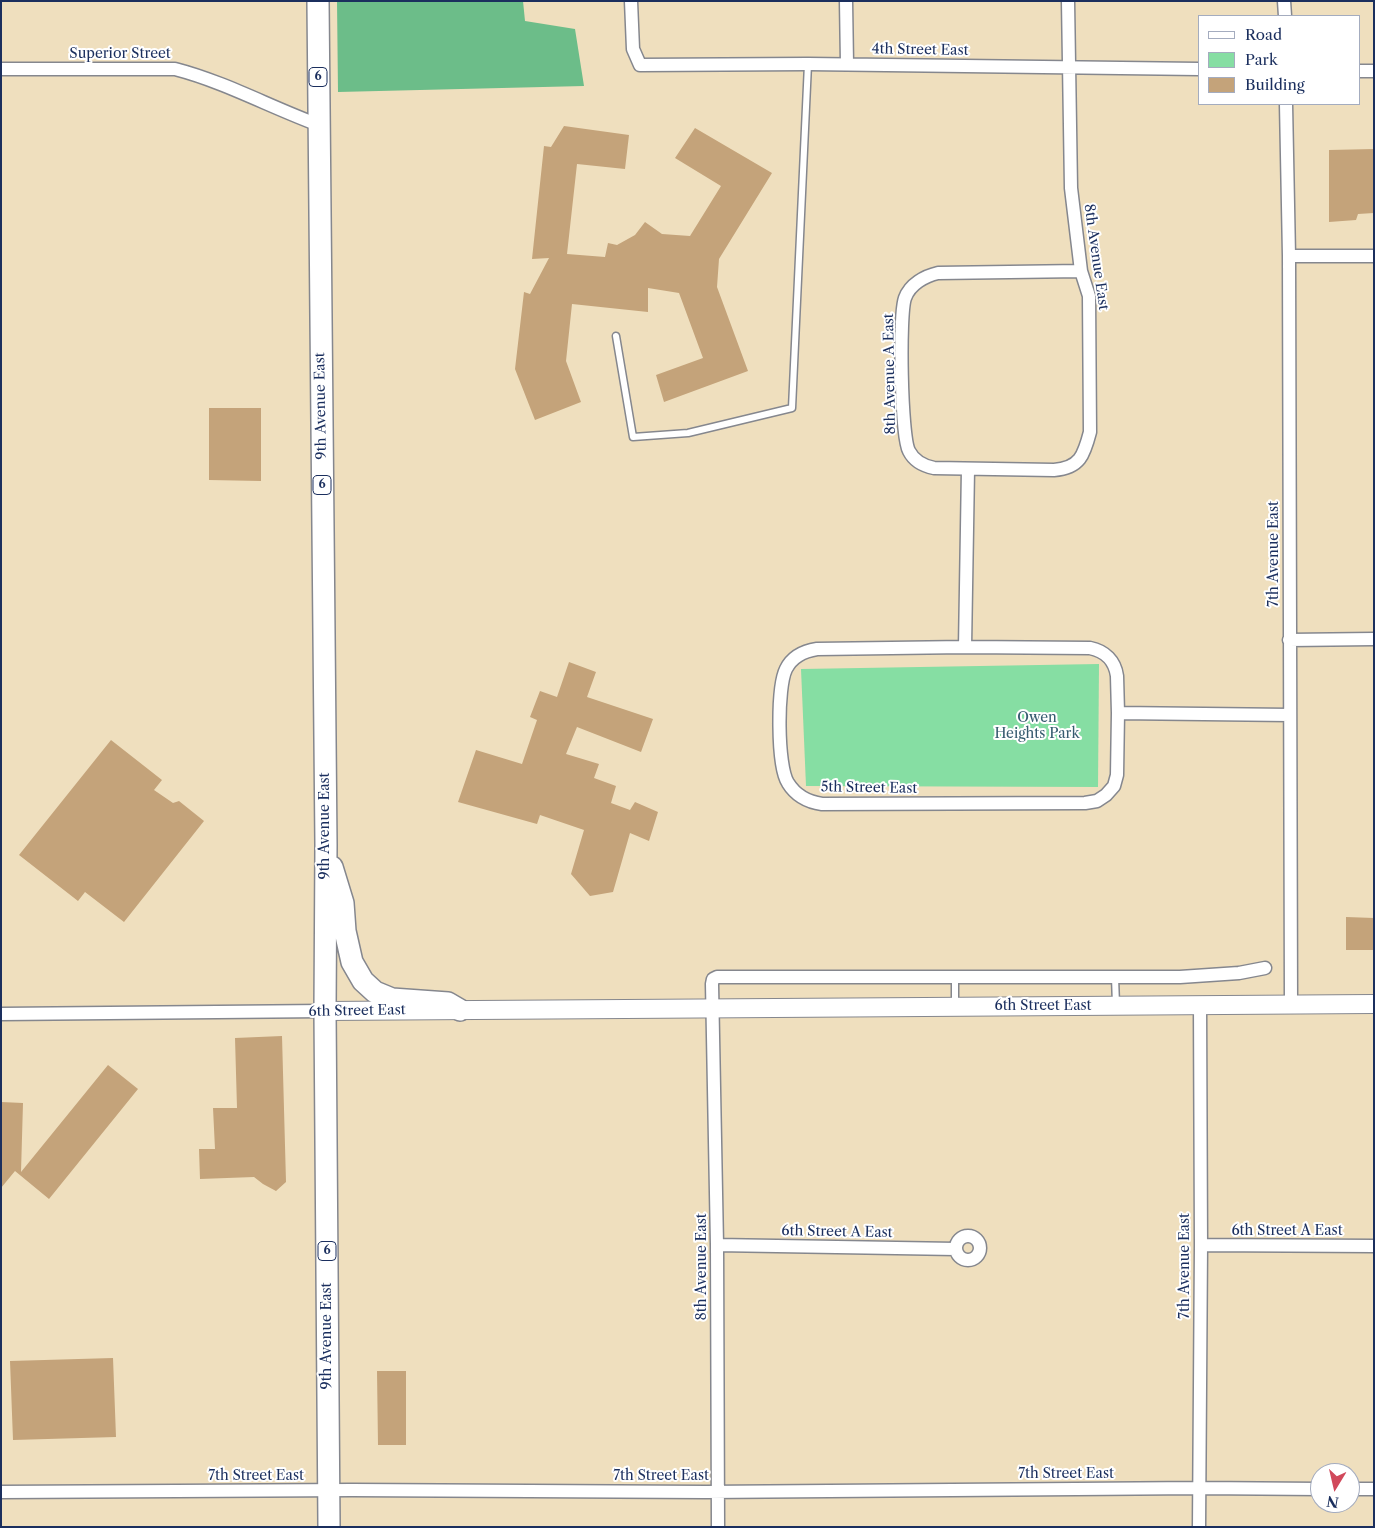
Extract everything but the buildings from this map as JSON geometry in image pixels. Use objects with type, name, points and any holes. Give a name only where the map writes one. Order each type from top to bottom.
[{"type":"highway","name":"6","points":[[318,1],[319,124]]},
{"type":"highway","name":"9th Avenue East","points":[[319,124],[326,845],[325,1011],[329,1527]]},
{"type":"highway","points":[[326,845],[343,903],[345,931],[352,962],[363,981],[374,992],[392,999],[448,1003],[460,1010]]},
{"type":"main road","name":"6th Street East","points":[[325,1011],[1374,1004]]},
{"type":"street","name":"4th Street East","points":[[631,1],[633,49],[640,65],[847,64],[1198,69]]},
{"type":"street","points":[[846,1],[847,64]]},
{"type":"street","name":"8th Avenue East","points":[[968,469],[1060,470],[1072,465],[1082,457],[1090,432],[1089,296],[1081,272],[1071,188],[1068,1]]},
{"type":"street","points":[[1284,1],[1284,15]]},
{"type":"street","name":"Superior Street","points":[[1,69],[175,69],[234,88],[283,112],[319,124]]},
{"type":"street","points":[[1360,71],[1374,71]]},
{"type":"street","name":"7th Avenue East","points":[[1286,105],[1289,256],[1291,1004]]},
{"type":"street","points":[[1289,256],[1374,256]]},
{"type":"street","name":"8th Avenue A East","points":[[968,469],[928,467],[917,460],[908,450],[904,430],[901,319],[905,298],[921,279],[938,273],[1081,272]]},
{"type":"street","points":[[965,647],[968,469]]},
{"type":"street","points":[[1289,640],[1374,639]]},
{"type":"street","name":"5th Street East","points":[[965,647],[1090,648],[1101,651],[1109,658],[1116,671],[1118,770],[1114,786],[1106,795],[1091,802],[822,804],[805,800],[791,788],[786,781],[782,764],[779,710],[784,675],[794,658],[817,649],[965,647]]},
{"type":"street","points":[[1118,713],[1290,715]]},
{"type":"street","points":[[712,1008],[712,984],[713,979],[717,977],[1210,976],[1265,968]]},
{"type":"street","name":"7th Avenue East","points":[[1199,1527],[1200,1004]]},
{"type":"street","name":"8th Avenue East","points":[[712,1008],[717,1245],[718,1527]]},
{"type":"street","name":"6th Street East","points":[[1,1014],[325,1011]]},
{"type":"street","name":"6th Street A East","points":[[717,1245],[956,1249]]},
{"type":"street","name":"6th Street A East","points":[[1201,1245],[1374,1246]]},
{"type":"street","name":"7th Street East","points":[[1,1492],[1310,1489]]},
{"type":"street","points":[[1360,1489],[1374,1489]]},
{"type":"lane","points":[[616,336],[633,437],[688,433],[792,408],[808,64]]},
{"type":"lane","points":[[955,977],[955,1006]]},
{"type":"lane","points":[[1115,977],[1116,1005]]},
{"type":"green space","points":[[337,1],[523,1],[525,21],[575,29],[584,86],[338,92]]},
{"type":"green space","name":"Owen Heights Park","points":[[1099,664],[1098,787],[806,786],[801,669]]}]
